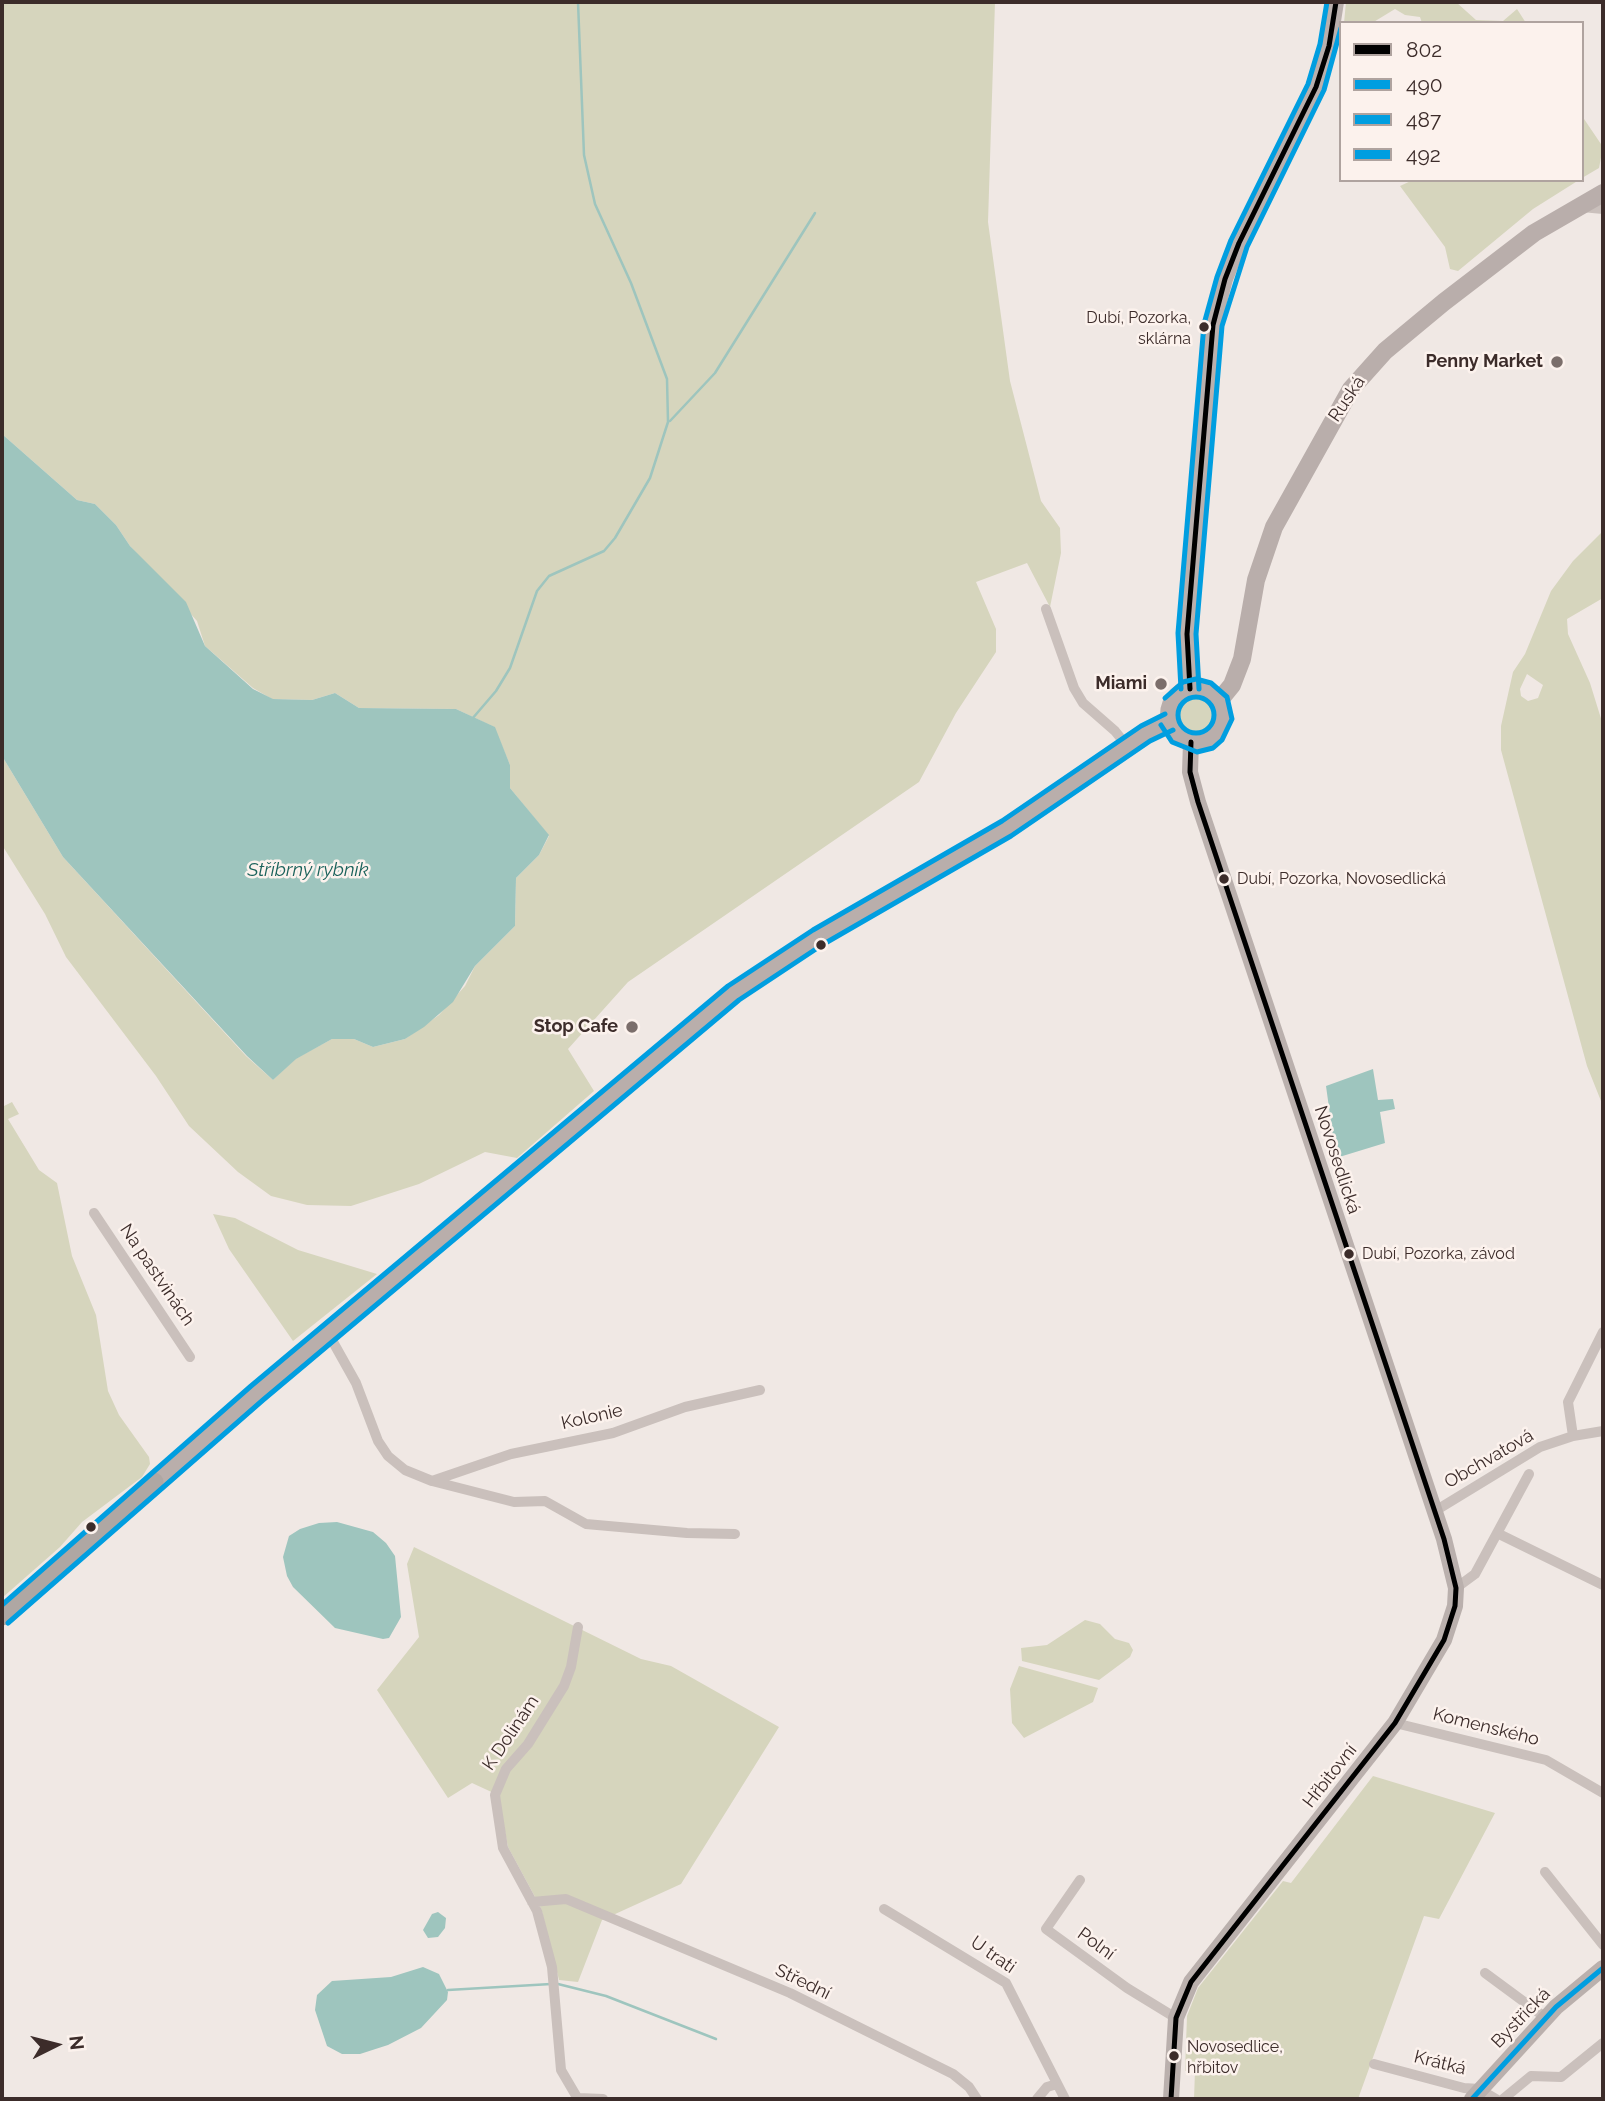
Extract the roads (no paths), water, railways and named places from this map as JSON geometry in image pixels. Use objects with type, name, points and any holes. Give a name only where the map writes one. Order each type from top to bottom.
[{"type":"highway","points":[[2,1608],[122,1504],[155,1482]]},
{"type":"highway","points":[[2,1616],[155,1482]]},
{"type":"main road","name":"Ruská","points":[[1219,701],[1233,685],[1242,659],[1258,572],[1274,527],[1351,390],[1369,367],[1410,330],[1534,233],[1576,206],[1603,194]]},
{"type":"main road","points":[[1190,689],[1208,691],[1219,701],[1223,709],[1221,727],[1209,740],[1192,742],[1177,735],[1169,714],[1174,699],[1190,689]]},
{"type":"main road","points":[[155,1482],[328,1333],[734,993],[827,932],[1007,828],[1127,746],[1170,722]]},
{"type":"street","points":[[1190,689],[1186,634],[1213,325],[1224,279],[1239,243],[1316,88],[1329,46],[1336,2]]},
{"type":"street","points":[[1576,206],[1603,209]]},
{"type":"street","points":[[1046,609],[1074,688],[1083,703],[1115,731],[1127,746]]},
{"type":"street","name":"Novosedlická","points":[[1192,742],[1190,772],[1201,812],[1435,1511],[1456,1588]]},
{"type":"street","name":"Na pastvinách","points":[[94,1213],[190,1357]]},
{"type":"street","points":[[1573,1436],[1568,1402],[1603,1332]]},
{"type":"street","points":[[328,1333],[356,1383],[378,1441],[388,1456],[405,1470],[432,1481],[513,1503],[545,1502],[586,1524],[687,1533],[735,1534]]},
{"type":"street","name":"Kolonie","points":[[432,1481],[511,1454],[613,1433],[685,1407],[760,1390]]},
{"type":"street","name":"Obchvatová","points":[[1435,1511],[1517,1458],[1573,1436],[1603,1430]]},
{"type":"street","points":[[1456,1588],[1475,1574],[1530,1474]]},
{"type":"street","points":[[1497,1533],[1603,1585]]},
{"type":"street","name":"Hřbitovní","points":[[1171,2099],[1176,2018],[1191,1982],[1395,1723],[1444,1640],[1455,1606],[1456,1588]]},
{"type":"street","name":"K Dolinám","points":[[578,1627],[571,1667],[564,1686],[528,1744],[506,1769],[495,1795],[503,1848],[532,1902],[552,1967],[561,2070],[578,2099]]},
{"type":"street","name":"Komenského","points":[[1395,1723],[1546,1760],[1603,1793]]},
{"type":"street","points":[[1545,1872],[1603,1945]]},
{"type":"street","name":"Polní","points":[[1080,1880],[1046,1929],[1127,1988],[1176,2018]]},
{"type":"street","name":"Střední","points":[[532,1902],[566,1899],[790,1993],[940,2067],[962,2080],[977,2099]]},
{"type":"street","name":"U trati","points":[[884,1909],[1006,1983],[1065,2099]]},
{"type":"street","name":"Bystřická","points":[[1476,2094],[1546,2018],[1603,1968]]},
{"type":"street","points":[[1485,1973],[1546,2018]]},
{"type":"street","points":[[1503,2099],[1531,2076],[1562,2077],[1603,2043]]},
{"type":"street","name":"Krátká","points":[[1374,2064],[1496,2099]]},
{"type":"street","points":[[1037,2099],[1048,2087],[1056,2084]]},
{"type":"street","points":[[578,2099],[603,2099]]},
{"type":"water","name":"Stříbrný rybník","points":[[2,434],[77,500],[95,504],[116,525],[130,546],[186,602],[205,646],[253,689],[273,699],[312,700],[335,693],[359,708],[456,709],[495,727],[510,765],[510,788],[549,835],[539,855],[516,878],[515,926],[475,966],[453,1002],[424,1027],[405,1039],[373,1047],[354,1039],[332,1039],[296,1059],[273,1080],[247,1056],[63,857],[2,756]]},
{"type":"water","points":[[1373,1069],[1378,1100],[1393,1099],[1395,1109],[1380,1112],[1385,1143],[1336,1158],[1326,1086]]},
{"type":"water","points":[[337,1522],[373,1532],[386,1543],[395,1556],[401,1617],[389,1638],[335,1628],[293,1587],[287,1576],[283,1557],[289,1536],[319,1523]]},
{"type":"water","points":[[438,1912],[446,1918],[445,1928],[438,1937],[428,1938],[423,1930],[432,1914]]},
{"type":"water","points":[[423,1967],[439,1974],[448,1992],[447,2000],[421,2028],[388,2045],[360,2054],[342,2054],[327,2046],[315,2010],[317,1995],[332,1981],[391,1977]]},
{"type":"waterway","points":[[472,719],[496,691],[510,668],[537,591],[549,576],[604,551],[615,538],[650,478],[668,422],[667,379],[631,283],[595,204],[584,155],[578,2]]},
{"type":"waterway","points":[[670,421],[715,373],[815,213]]},
{"type":"waterway","points":[[448,1990],[551,1984]]},
{"type":"waterway","points":[[558,1984],[606,1996],[716,2039]]},
{"type":"place","name":"Dubí, Pozorka, sklárna","points":[[1204,327]]},
{"type":"place","name":"Penny Market","points":[[1557,362]]},
{"type":"place","name":"Miami","points":[[1161,684]]},
{"type":"place","name":"Dubí, Pozorka, Novosedlická","points":[[1224,879]]},
{"type":"place","name":"Stop Cafe","points":[[632,1027]]},
{"type":"place","name":"Dubí, Pozorka, závod","points":[[1349,1254]]},
{"type":"place","name":"Novosedlice, hřbitov","points":[[1174,2056]]}]
